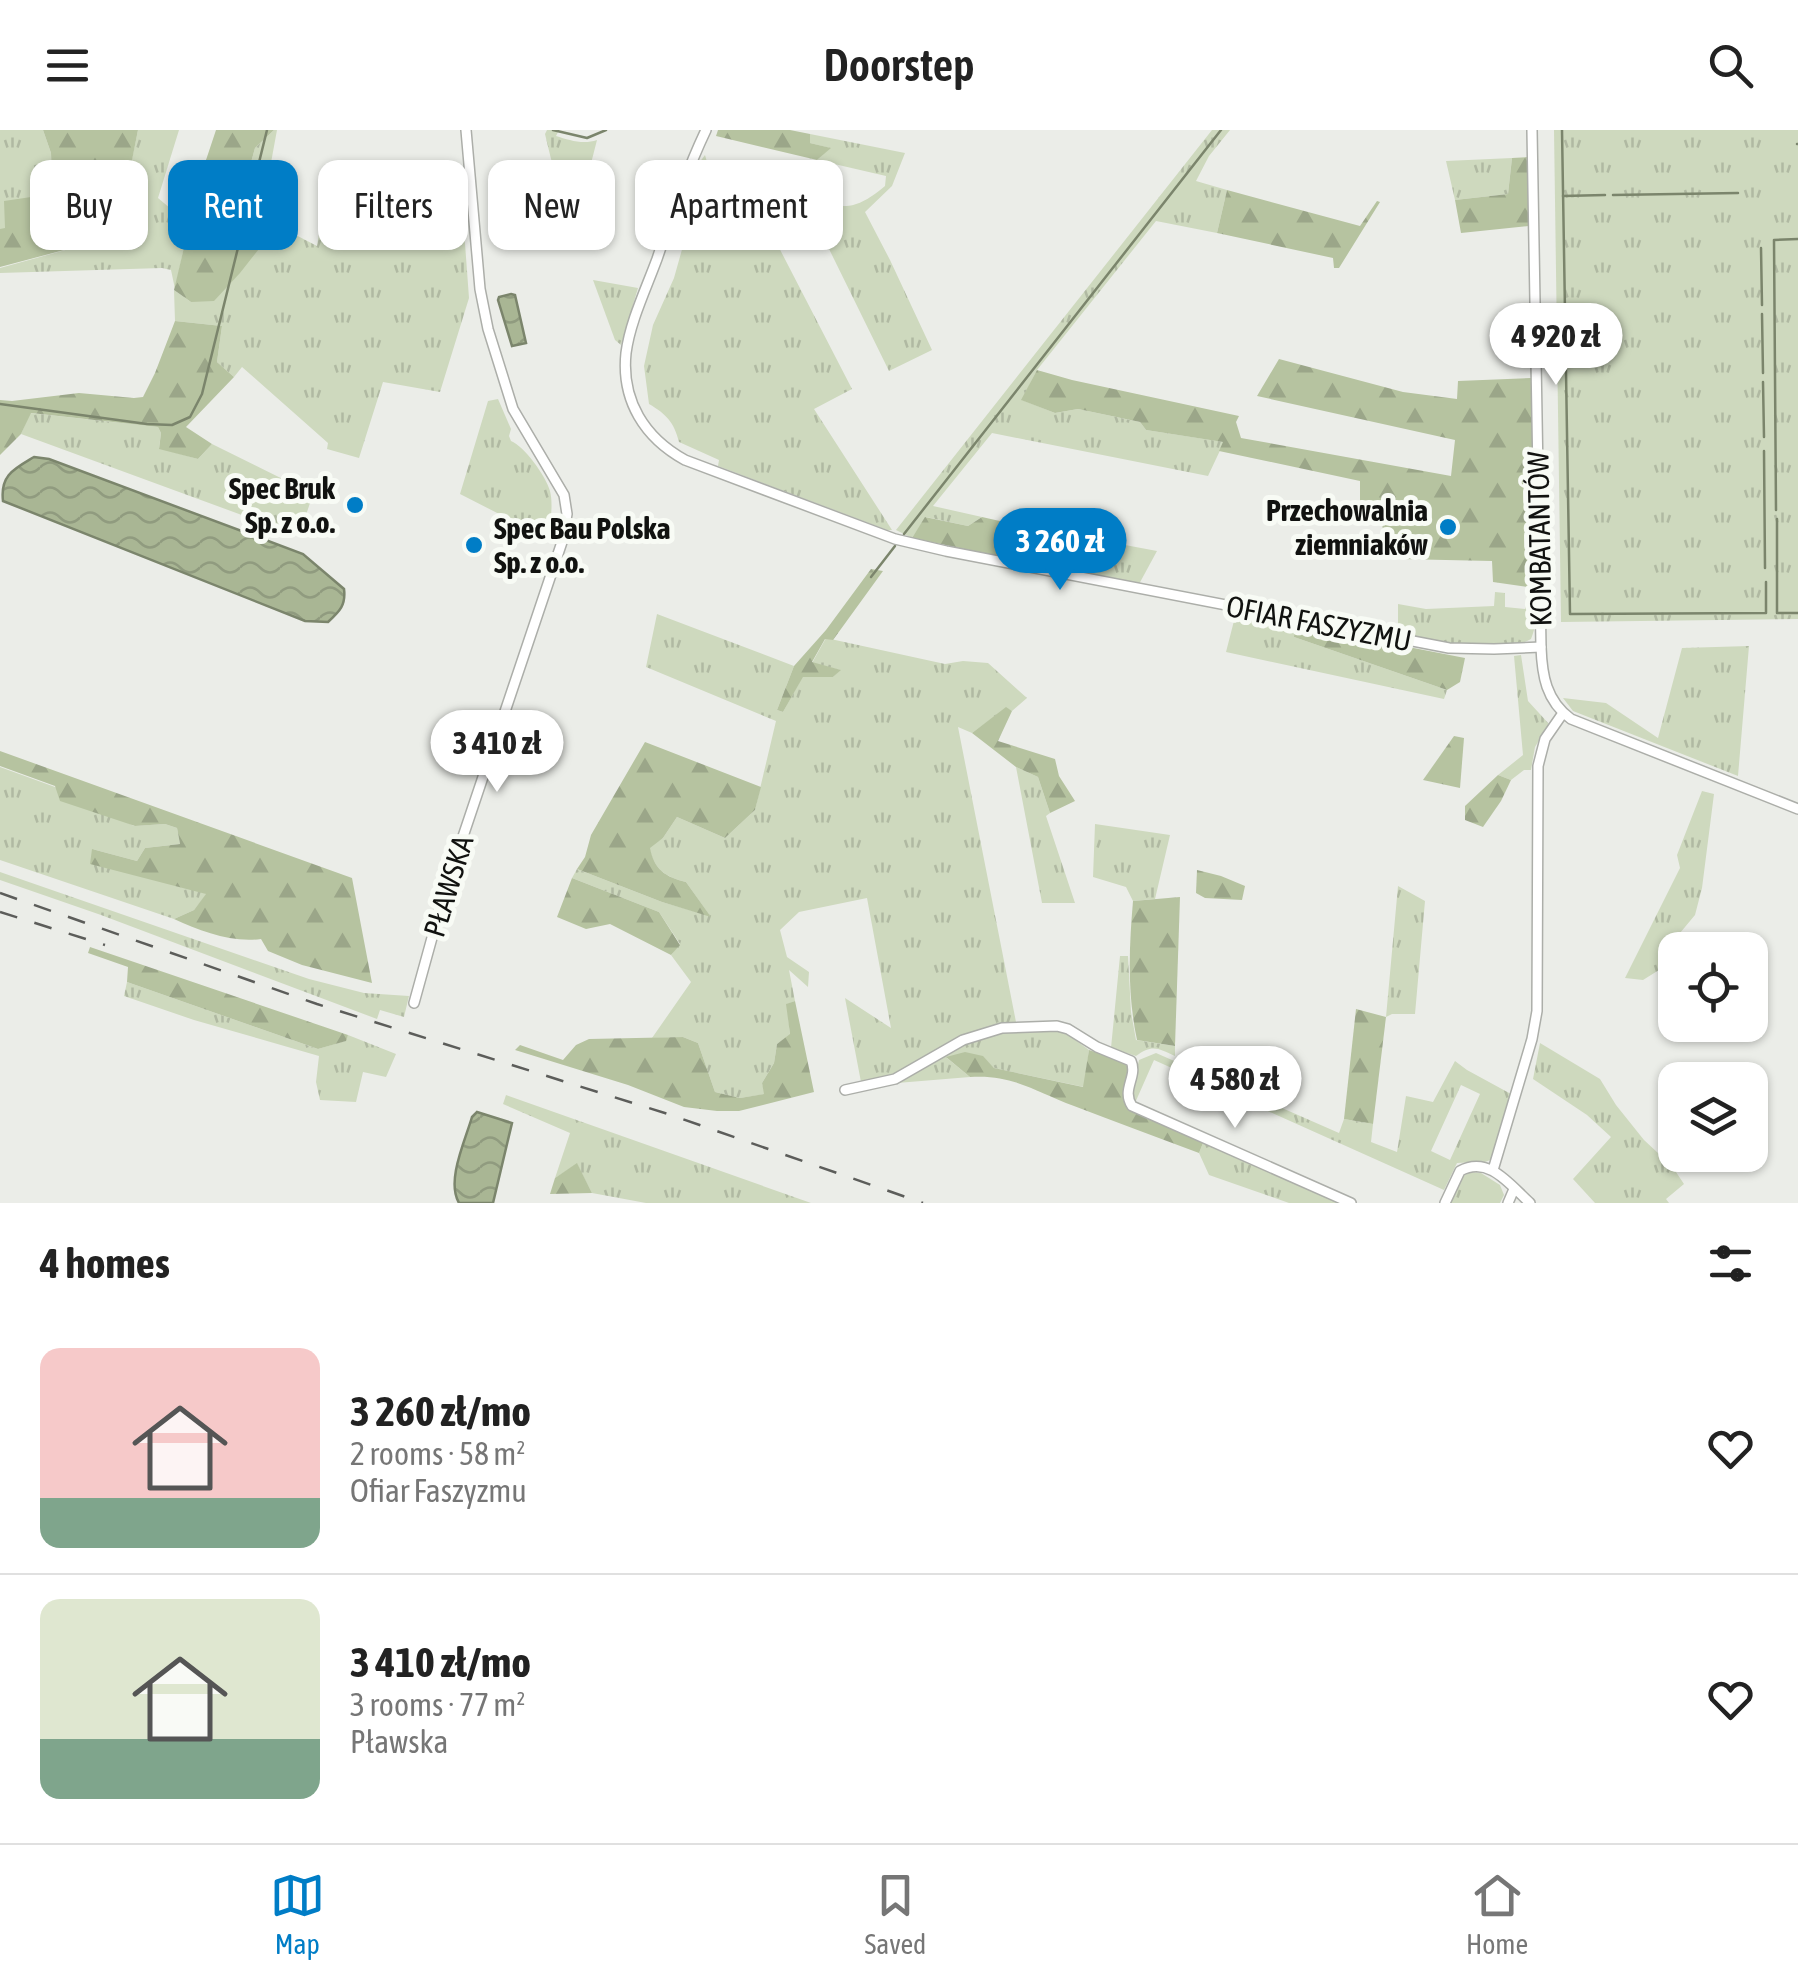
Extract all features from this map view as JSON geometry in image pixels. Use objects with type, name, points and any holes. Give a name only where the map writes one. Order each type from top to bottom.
[{"type":"street","name":"PŁAWSKA","points":[[414,1003],[446,886],[562,542],[566,514],[564,495],[512,408],[488,330],[480,289],[466,130]]},
{"type":"street","name":"OFIAR FASZYZMU","points":[[706,130],[689,165],[626,354],[626,377],[634,408],[652,437],[667,450],[894,539],[1449,648],[1540,647]]},
{"type":"street","name":"KOMBATANTÓW","points":[[1532,130],[1540,647]]},
{"type":"street","points":[[1540,647],[1550,697],[1571,719],[1798,809]]},
{"type":"street","points":[[1493,1170],[1535,1026],[1538,766],[1545,739],[1562,713]]},
{"type":"street","points":[[844,1090],[895,1079],[983,1032],[1030,1025],[1057,1026],[1131,1061],[1134,1068],[1127,1092],[1132,1106],[1352,1203]]},
{"type":"street","points":[[1445,1203],[1456,1176],[1463,1169],[1480,1165],[1493,1170],[1530,1203]]},
{"type":"street","points":[[1508,1203],[1514,1188]]},
{"type":"green space","points":[[0,130],[43,130],[51,160],[30,160],[30,211],[5,201],[5,229],[0,229]]},
{"type":"green space","points":[[43,130],[138,130],[132,160],[51,160]]},
{"type":"green space","points":[[138,130],[179,130],[158,198],[168,206],[168,250],[183,250],[175,289],[171,270],[162,268],[0,273],[0,268],[65,250],[148,250],[148,160],[132,160]]},
{"type":"green space","points":[[216,130],[274,130],[255,148],[252,160],[206,160]]},
{"type":"green space","points":[[277,130],[271,160],[252,160],[255,148]]},
{"type":"green space","points":[[547,130],[559,130],[556,136],[576,141],[597,140],[592,160],[551,160]]},
{"type":"green space","points":[[718,130],[790,130],[810,134],[810,143],[831,148],[817,160],[716,136]]},
{"type":"green space","points":[[1212,130],[1230,130],[1209,156],[1196,181],[1227,190],[1217,233],[1156,221],[1037,370],[1022,400],[1055,413],[1078,409],[1140,422],[1146,430],[1224,442],[1208,476],[992,433],[933,506],[982,517],[968,526],[926,517],[912,538],[896,530]]},
{"type":"green space","points":[[1554,130],[1798,130],[1798,619],[1561,622]]},
{"type":"green space","points":[[810,134],[905,153],[892,186],[865,212],[932,350],[889,371],[830,250],[843,250],[843,206],[864,201],[885,186],[886,176],[843,166],[843,160],[817,160],[830,148],[810,143]]},
{"type":"green space","points":[[1528,157],[1529,226],[1461,233],[1455,200],[1508,194],[1512,158]]},
{"type":"green space","points":[[1512,158],[1508,194],[1455,200],[1446,161]]},
{"type":"green space","points":[[1227,190],[1360,226],[1380,202],[1339,268],[1334,268],[1333,258],[1217,233]]},
{"type":"green space","points":[[30,197],[30,250],[64,250],[0,267],[4,201]]},
{"type":"green space","points":[[298,236],[317,246],[318,240],[318,250],[465,250],[469,298],[440,392],[383,382],[359,458],[327,449],[328,443],[242,367],[234,377],[217,362],[222,326],[175,321],[174,290],[191,302],[233,250],[298,250]]},
{"type":"green space","points":[[183,250],[258,250],[214,301],[191,302],[174,290]]},
{"type":"green space","points":[[682,250],[780,250],[852,389],[814,409],[892,530],[718,466],[719,460],[679,442],[668,419],[649,404],[644,366],[653,325]]},
{"type":"green space","points":[[593,280],[638,288],[621,345],[615,340]]},
{"type":"green space","points":[[175,321],[222,326],[217,362],[234,377],[186,427],[212,444],[198,459],[159,449],[158,427],[31,413],[21,434],[0,455],[0,400],[79,393],[143,397]]},
{"type":"green space","points":[[1279,359],[1403,392],[1457,399],[1458,381],[1531,378],[1535,588],[1493,582],[1492,561],[1399,559],[1385,555],[1381,509],[1360,507],[1360,481],[1219,451],[1223,442],[1146,430],[1140,422],[1078,409],[1055,413],[1021,400],[1037,370],[1239,416],[1236,422],[1241,438],[1451,476],[1455,440],[1257,396]]},
{"type":"green space","points":[[498,399],[511,429],[511,441],[528,455],[548,485],[549,531],[505,517],[460,494],[488,401]]},
{"type":"green space","points":[[30,413],[158,427],[159,448],[198,459],[212,444],[313,494],[299,536],[21,434]]},
{"type":"green space","points":[[925,517],[968,526],[982,517],[1013,524],[1053,546],[1046,566],[912,538]]},
{"type":"green space","points":[[1013,524],[1157,551],[1138,586],[1046,566],[1052,546]]},
{"type":"green space","points":[[871,569],[883,571],[833,640],[825,639],[812,662],[841,670],[833,677],[803,677],[783,712],[777,710],[794,666]]},
{"type":"green space","points":[[1495,592],[1505,593],[1505,607],[1525,609],[1526,600],[1530,605],[1535,618],[1531,639],[1484,647],[1398,633],[1398,604],[1426,609],[1494,606]]},
{"type":"green space","points":[[1236,613],[1295,625],[1294,637],[1447,690],[1444,699],[1226,652]]},
{"type":"green space","points":[[657,614],[794,666],[777,710],[783,712],[803,676],[833,677],[840,670],[812,663],[826,638],[945,664],[988,663],[1027,698],[972,733],[958,727],[1016,1022],[989,1026],[896,1075],[861,1082],[845,998],[891,1028],[867,898],[799,912],[780,930],[787,957],[809,972],[808,987],[789,970],[795,1001],[787,1004],[790,1035],[777,1044],[774,1063],[762,1083],[765,1094],[740,1098],[715,1092],[698,1043],[683,1037],[652,1038],[691,982],[671,955],[680,944],[659,912],[572,878],[577,869],[710,916],[686,882],[666,875],[657,866],[649,847],[663,838],[677,817],[725,838],[755,810],[776,721],[646,667]]},
{"type":"green space","points":[[1295,625],[1465,658],[1460,682],[1447,690],[1294,637]]},
{"type":"green space","points":[[1749,646],[1738,776],[1573,711],[1563,698],[1606,703],[1658,738],[1682,648]]},
{"type":"green space","points":[[1521,655],[1528,701],[1549,724],[1535,747],[1531,770],[1524,770],[1511,780],[1498,775],[1523,755],[1514,656]]},
{"type":"green space","points":[[1006,707],[1012,711],[998,741],[1055,759],[1059,776],[1075,801],[1050,813],[1038,777],[1016,767],[972,733]]},
{"type":"green space","points":[[1454,736],[1464,738],[1460,788],[1423,780]]},
{"type":"green space","points":[[645,742],[761,787],[755,810],[725,838],[677,817],[663,838],[650,848],[658,867],[666,875],[686,882],[711,917],[577,869],[591,835]]},
{"type":"green space","points":[[0,751],[352,878],[372,983],[302,965],[268,951],[261,939],[227,938],[174,919],[194,910],[206,894],[90,864],[92,849],[137,861],[145,848],[180,844],[177,828],[165,824],[135,826],[60,801],[55,786],[0,766]]},
{"type":"green space","points":[[0,767],[55,787],[134,826],[165,824],[177,828],[180,844],[145,848],[137,861],[92,849],[207,894],[194,910],[174,919],[0,860]]},
{"type":"green space","points":[[1016,767],[1038,777],[1050,813],[1046,816],[1075,903],[1042,903]]},
{"type":"green space","points":[[1498,775],[1511,780],[1483,827],[1465,820],[1465,806]]},
{"type":"green space","points":[[1702,791],[1714,794],[1695,915],[1681,932],[1658,932],[1658,971],[1643,980],[1625,978],[1680,868],[1677,855]]},
{"type":"green space","points":[[1095,824],[1170,835],[1155,899],[1133,901],[1126,887],[1093,877]]},
{"type":"green space","points":[[1197,870],[1245,886],[1242,900],[1205,898],[1196,893]]},
{"type":"green space","points":[[0,872],[309,979],[364,993],[409,996],[404,1017],[380,1010],[377,1019],[0,880]]},
{"type":"green space","points":[[572,878],[659,912],[680,945],[671,955],[610,924],[586,929],[557,917]]},
{"type":"green space","points":[[1398,886],[1425,901],[1415,1014],[1386,1017]]},
{"type":"green space","points":[[1180,897],[1175,1046],[1137,1040],[1130,970],[1133,901]]},
{"type":"green space","points":[[90,947],[348,1035],[346,1041],[318,1049],[127,982],[128,967],[88,953]]},
{"type":"green space","points":[[1120,956],[1128,956],[1136,1040],[1175,1046],[1175,1056],[1155,1049],[1136,1056],[1111,1048]]},
{"type":"green space","points":[[127,982],[318,1049],[345,1041],[348,1035],[396,1054],[386,1077],[363,1072],[356,1102],[320,1100],[316,1082],[319,1056],[124,996]]},
{"type":"green space","points":[[795,1001],[814,1092],[739,1111],[684,1107],[515,1050],[520,1045],[563,1060],[576,1045],[589,1039],[683,1037],[698,1043],[715,1092],[740,1098],[764,1094],[762,1083],[774,1063],[777,1044],[790,1034],[786,1004]]},
{"type":"green space","points":[[1356,1009],[1386,1017],[1373,1124],[1344,1119]]},
{"type":"green space","points":[[1031,1029],[1063,1031],[1089,1050],[1084,1087],[994,1068],[982,1056],[947,1058],[970,1077],[897,1083],[967,1042]]},
{"type":"green space","points":[[1540,1043],[1600,1079],[1616,1105],[1658,1153],[1658,1172],[1676,1172],[1684,1184],[1666,1199],[1669,1203],[1595,1203],[1573,1179],[1611,1137],[1587,1115],[1533,1079]]},
{"type":"green space","points":[[1089,1050],[1123,1061],[1129,1069],[1123,1092],[1129,1109],[1203,1143],[1199,1153],[1024,1085],[999,1078],[970,1077],[946,1057],[965,1052],[983,1056],[994,1068],[1083,1087]]},
{"type":"green space","points":[[1156,1053],[1339,1133],[1344,1119],[1373,1124],[1371,1142],[1397,1152],[1406,1096],[1433,1102],[1455,1061],[1511,1094],[1492,1159],[1457,1163],[1444,1190],[1154,1060],[1135,1103],[1131,1094],[1139,1060]],"holes":[[[1461,1085],[1480,1094],[1450,1160],[1431,1151]]]},
{"type":"green space","points":[[506,1095],[811,1203],[646,1203],[592,1193],[577,1164],[555,1178],[570,1133],[503,1104]]},
{"type":"green space","points":[[1203,1143],[1342,1203],[1289,1203],[1209,1175],[1199,1153]]},
{"type":"green space","points":[[577,1163],[592,1193],[550,1194],[555,1178]]},
{"type":"green space","points":[[1470,1172],[1481,1173],[1500,1185],[1504,1195],[1500,1203],[1449,1203],[1460,1178]]},
{"type":"water","points":[[515,295],[526,343],[512,346],[498,300]]},
{"type":"water","points":[[34,457],[49,459],[303,554],[344,589],[341,607],[328,622],[305,621],[3,501],[6,479]]},
{"type":"water","points":[[477,1112],[512,1123],[493,1203],[459,1203],[456,1172],[472,1117]]},
{"type":"waterway","points":[[0,404],[147,424],[172,425],[190,417],[202,394],[267,130]]},
{"type":"waterway","points":[[553,130],[587,138],[606,130]]},
{"type":"waterway","points":[[904,534],[1221,130]]},
{"type":"waterway","points":[[1562,130],[1570,614],[1766,613],[1766,582]]},
{"type":"waterway","points":[[1613,195],[1738,193]]},
{"type":"waterway","points":[[1563,196],[1605,195]]},
{"type":"waterway","points":[[1776,510],[1774,240],[1798,239]]},
{"type":"waterway","points":[[1761,248],[1762,305]]},
{"type":"waterway","points":[[1762,314],[1763,373]]},
{"type":"waterway","points":[[1763,382],[1764,437]]},
{"type":"waterway","points":[[1764,451],[1765,568]]},
{"type":"waterway","points":[[1777,519],[1777,613],[1798,613]]},
{"type":"waterway","points":[[871,577],[895,546]]},
{"type":"railway","points":[[0,893],[317,1004],[668,1114],[923,1203]]},
{"type":"railway","points":[[0,912],[105,945]]},
{"type":"place","name":"Spec Bruk Sp. z o.o.","points":[[355,505]]},
{"type":"place","name":"Przechowalnia ziemniaków","points":[[1448,527]]},
{"type":"place","name":"Spec Bau Polska Sp. z o.o.","points":[[474,545]]}]
